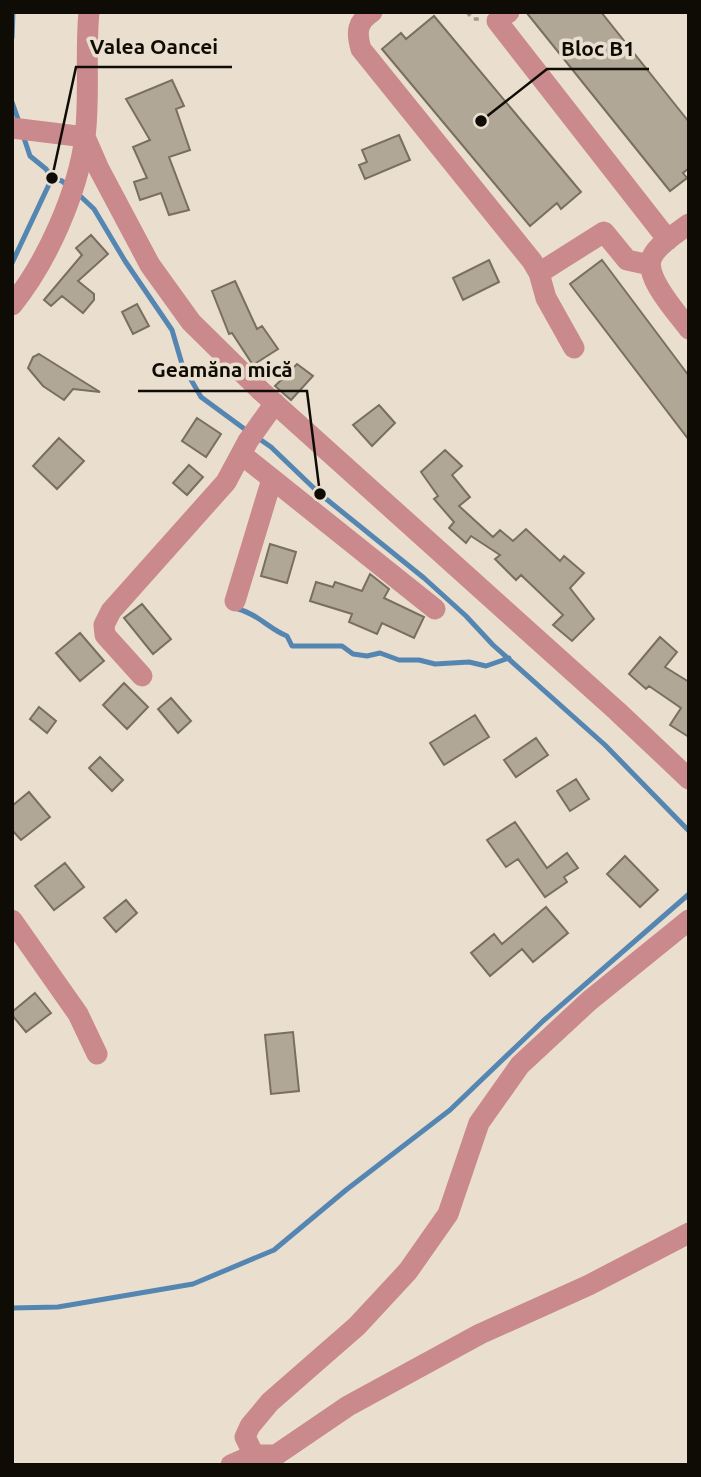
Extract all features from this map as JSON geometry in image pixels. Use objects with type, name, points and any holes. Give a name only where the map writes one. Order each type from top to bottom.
[{"type":"street","points":[[12,305],[20,284],[59,224],[78,169],[85,137],[89,12]]},
{"type":"street","points":[[372,12],[363,18],[358,26],[357,36],[361,49],[532,261],[539,273],[546,299],[574,348]]},
{"type":"street","points":[[509,12],[497,22],[668,240]]},
{"type":"street","points":[[21,129],[85,137]]},
{"type":"street","points":[[85,137],[150,265],[191,322],[270,410],[607,702],[689,779]]},
{"type":"street","points":[[689,224],[668,240],[652,257],[650,265],[660,292],[689,328]]},
{"type":"street","points":[[539,273],[604,232],[627,260],[650,265]]},
{"type":"street","points":[[142,676],[105,635],[104,625],[111,611],[226,482],[244,448],[270,410]]},
{"type":"street","points":[[244,448],[272,480],[435,610]]},
{"type":"street","points":[[236,601],[272,480]]},
{"type":"street","points":[[12,920],[78,1014],[97,1054]]},
{"type":"street","points":[[254,1455],[245,1437],[250,1426],[270,1402],[365,1317],[408,1271],[448,1214],[479,1123],[520,1065],[589,1001],[689,920]]},
{"type":"street","points":[[231,1465],[254,1455],[276,1455],[348,1406],[480,1334],[589,1284],[689,1233]]},
{"type":"building","points":[[526,12],[601,12],[689,122],[689,168],[683,173],[687,178],[670,191]]},
{"type":"building","points":[[434,16],[581,192],[561,209],[557,203],[530,226],[382,49],[401,33],[406,39]]},
{"type":"building","points":[[172,80],[184,106],[176,109],[190,150],[169,157],[189,210],[169,215],[161,193],[140,200],[134,182],[147,178],[133,147],[150,140],[126,99]]},
{"type":"building","points":[[399,135],[410,160],[365,179],[359,165],[367,162],[362,150]]},
{"type":"building","points":[[91,235],[108,254],[78,281],[94,294],[94,300],[83,313],[62,296],[51,306],[44,300],[82,255],[76,248]]},
{"type":"building","points":[[489,260],[499,282],[463,300],[453,278]]},
{"type":"building","points":[[602,260],[689,376],[689,440],[570,284]]},
{"type":"building","points":[[235,281],[257,329],[262,326],[278,349],[253,365],[232,333],[229,334],[212,291]]},
{"type":"building","points":[[137,304],[149,326],[133,334],[122,312]]},
{"type":"building","points":[[39,354],[100,392],[73,389],[64,400],[43,386],[28,368],[33,357]]},
{"type":"building","points":[[297,364],[313,376],[291,400],[275,386]]},
{"type":"building","points":[[379,405],[395,423],[372,446],[353,425]]},
{"type":"building","points":[[197,418],[221,434],[206,457],[182,441]]},
{"type":"building","points":[[59,438],[84,461],[57,489],[33,466]]},
{"type":"building","points":[[445,450],[462,466],[452,475],[470,497],[459,506],[493,537],[500,530],[513,541],[526,529],[560,561],[564,556],[584,573],[570,588],[594,619],[572,641],[553,625],[563,615],[521,575],[516,580],[495,559],[500,555],[471,536],[466,543],[449,528],[454,522],[434,499],[438,496],[421,472]]},
{"type":"building","points":[[189,465],[203,477],[187,495],[173,483]]},
{"type":"building","points":[[270,544],[296,552],[287,583],[261,576]]},
{"type":"building","points":[[370,574],[389,589],[384,598],[424,617],[414,638],[382,623],[377,634],[349,622],[352,614],[310,601],[316,582],[333,587],[335,582],[362,591]]},
{"type":"building","points":[[142,604],[171,639],[153,654],[124,618]]},
{"type":"building","points":[[80,633],[104,661],[80,681],[56,653]]},
{"type":"building","points":[[660,637],[677,652],[665,667],[689,682],[689,737],[670,725],[681,708],[649,686],[646,689],[629,674]]},
{"type":"building","points":[[124,683],[148,707],[127,729],[103,705]]},
{"type":"building","points":[[171,698],[191,721],[178,733],[158,709]]},
{"type":"building","points":[[39,707],[56,721],[47,733],[30,719]]},
{"type":"building","points":[[475,715],[489,737],[444,765],[430,743]]},
{"type":"building","points":[[536,738],[548,755],[516,777],[504,760]]},
{"type":"building","points":[[100,757],[123,780],[112,791],[89,768]]},
{"type":"building","points":[[576,779],[589,799],[570,811],[557,791]]},
{"type":"building","points":[[29,792],[50,817],[21,840],[12,830],[12,806]]},
{"type":"building","points":[[515,822],[547,868],[567,853],[578,868],[564,877],[567,882],[545,897],[518,859],[506,867],[487,840]]},
{"type":"building","points":[[625,856],[658,890],[640,907],[607,874]]},
{"type":"building","points":[[65,863],[84,887],[54,910],[35,886]]},
{"type":"building","points":[[126,900],[137,913],[116,932],[104,918]]},
{"type":"building","points":[[546,907],[568,933],[533,962],[522,949],[490,976],[471,953],[494,934],[502,944]]},
{"type":"building","points":[[35,993],[51,1013],[26,1032],[12,1012]]},
{"type":"building","points":[[293,1032],[299,1091],[271,1094],[265,1035]]},
{"type":"waterway","points":[[12,38],[13,12]]},
{"type":"waterway","points":[[12,102],[19,122]]},
{"type":"waterway","points":[[23,135],[30,156],[46,169],[52,178],[69,187]]},
{"type":"waterway","points":[[12,263],[52,178]]},
{"type":"waterway","points":[[77,193],[94,209],[125,261],[172,330],[182,364],[201,397],[250,433]]},
{"type":"waterway","points":[[258,438],[320,494],[424,578],[466,616],[493,645],[605,745],[689,831]]},
{"type":"waterway","points":[[238,609],[252,614],[287,636],[292,646],[342,646],[353,654],[367,656],[380,653],[399,660],[419,660],[435,664],[469,662],[486,666],[509,658]]},
{"type":"waterway","points":[[12,1308],[58,1307],[193,1284],[274,1250],[346,1190],[450,1110],[543,1021],[689,894]]},
{"type":"place","name":"Bloc B1","points":[[481,121]]},
{"type":"place","name":"Valea Oancei","points":[[52,178]]},
{"type":"place","name":"Geamăna mică","points":[[320,494]]}]
